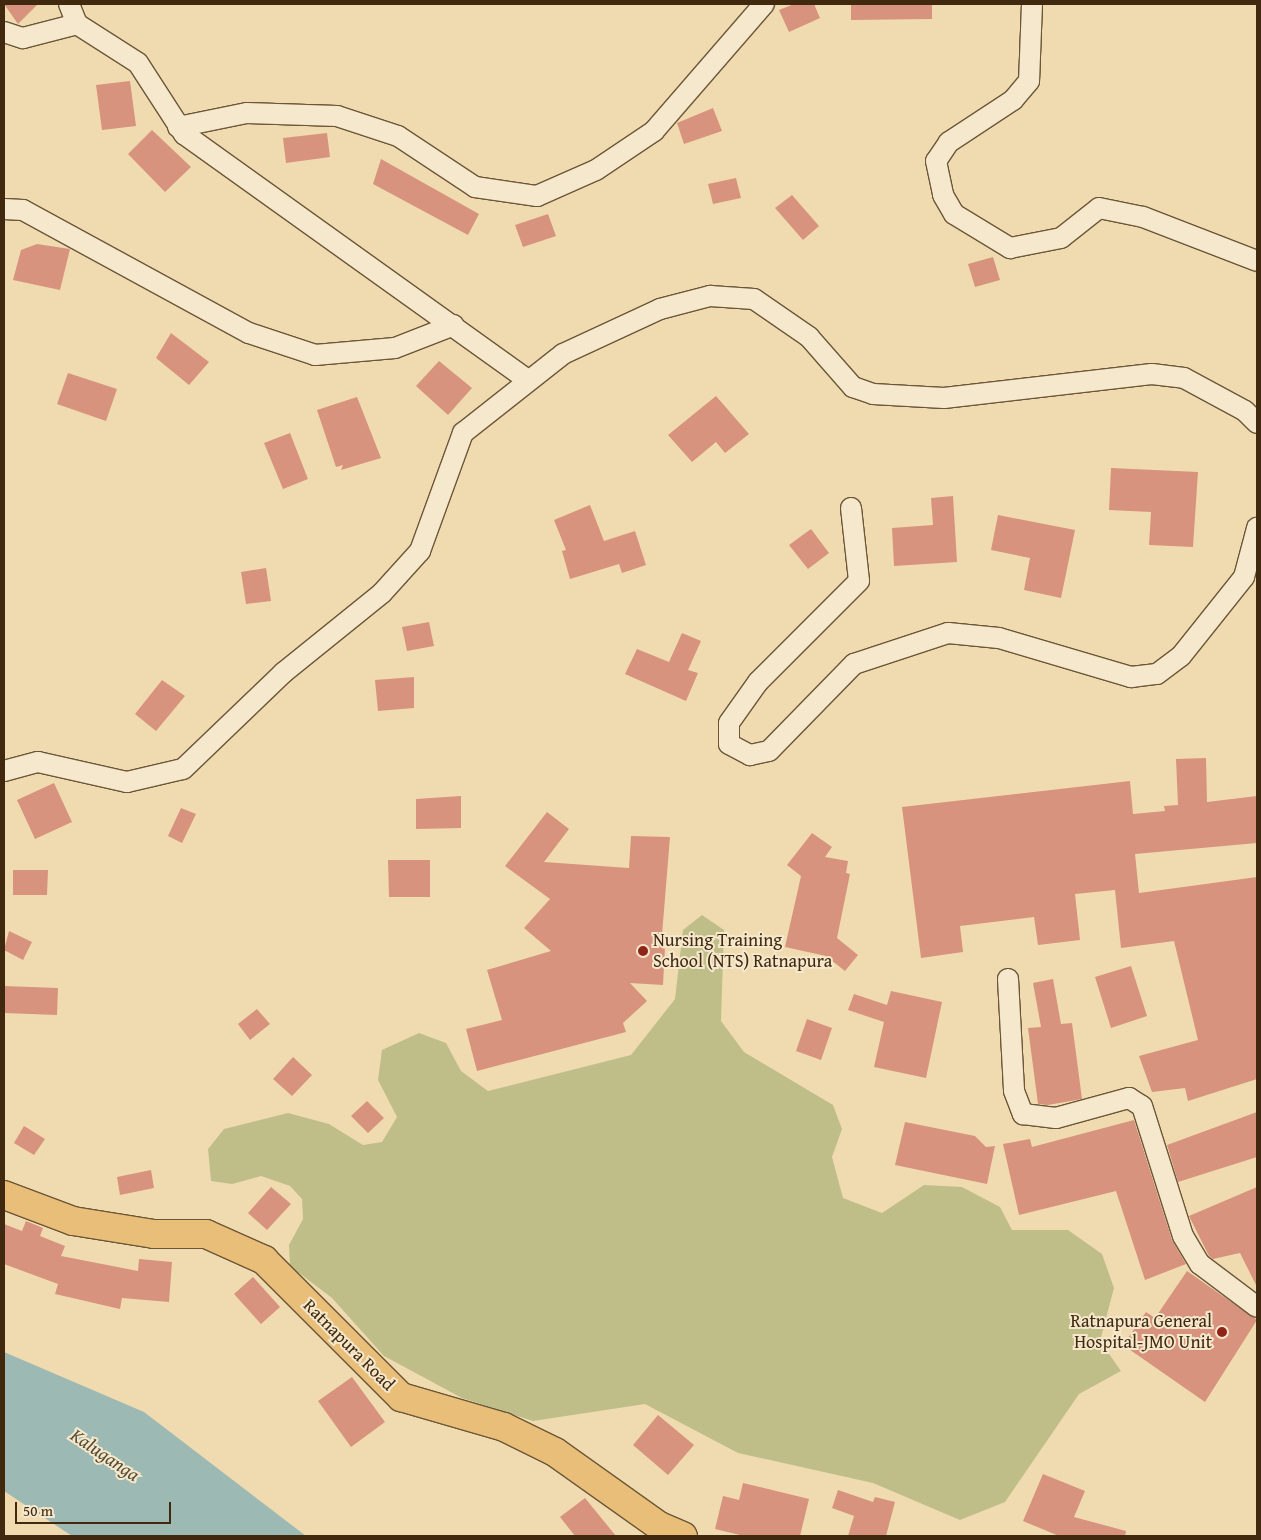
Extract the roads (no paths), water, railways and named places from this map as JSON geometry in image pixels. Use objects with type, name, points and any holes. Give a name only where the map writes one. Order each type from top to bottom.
[{"type":"highway","name":"Ratnapura Road","points":[[4,1195],[73,1221],[154,1234],[206,1234],[264,1260],[401,1397],[504,1427],[555,1452],[659,1526],[682,1536]]},
{"type":"street","points":[[69,4],[78,24],[138,63],[178,127],[528,380]]},
{"type":"street","points":[[178,127],[246,113],[337,116],[398,136],[475,187],[537,196],[596,170],[654,132],[764,4]]},
{"type":"street","points":[[1032,4],[1029,81],[1013,100],[949,142],[936,161],[943,195],[954,214],[1010,248],[1061,238],[1099,208],[1143,217],[1257,261]]},
{"type":"street","points":[[4,32],[23,38],[78,24]]},
{"type":"street","points":[[4,209],[23,210],[249,333],[315,355],[395,348],[454,325]]},
{"type":"street","points":[[4,771],[38,762],[127,782],[183,770],[283,673],[382,593],[420,552],[463,433],[528,380],[581,346],[660,309],[710,296],[754,299],[808,337],[853,387],[873,394],[944,398],[1152,374],[1184,378],[1245,411],[1257,424]]},
{"type":"street","points":[[851,508],[859,581],[758,682],[728,723],[728,744],[750,755],[769,751],[854,664],[948,632],[999,638],[1131,677],[1157,674],[1181,656],[1244,577],[1257,528]]},
{"type":"street","points":[[1008,979],[1014,1091],[1023,1114],[1056,1118],[1129,1098],[1142,1106],[1183,1236],[1200,1264],[1257,1307]]},
{"type":"water","name":"Kaluganga","points":[[4,1352],[144,1412],[306,1536],[72,1536],[4,1491]]},
{"type":"place","name":"Nursing Training School (NTS) Ratnapura","points":[[643,951]]},
{"type":"place","name":"Ratnapura General Hospital-JMO Unit","points":[[1222,1332]]}]
